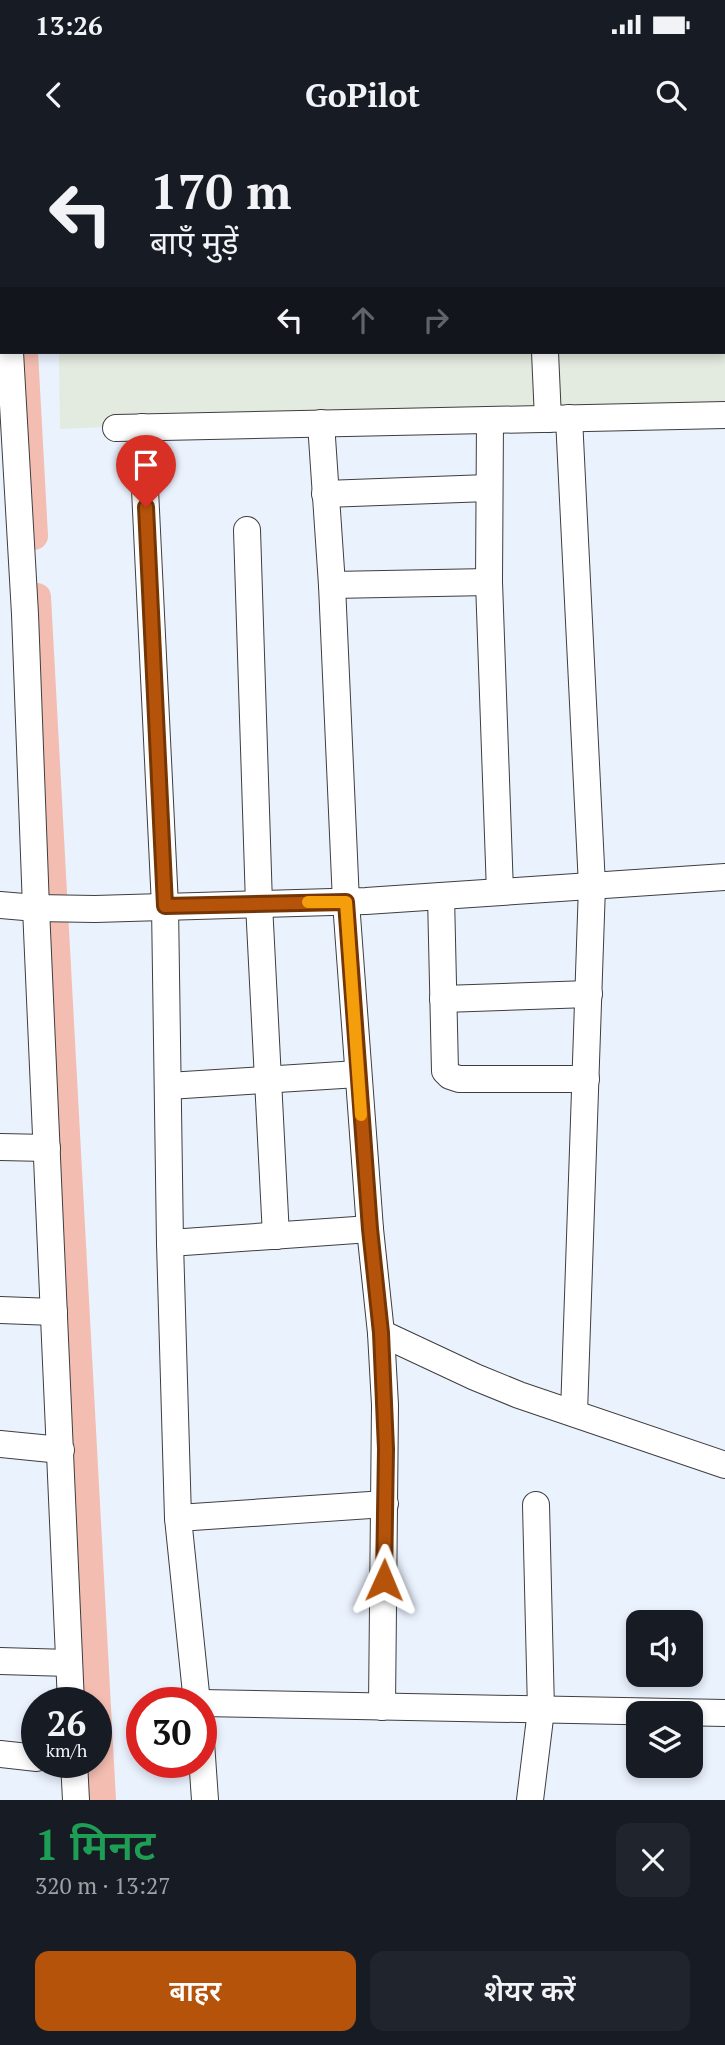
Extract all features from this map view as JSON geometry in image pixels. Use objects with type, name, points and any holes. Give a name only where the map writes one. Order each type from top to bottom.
[{"type":"street","points":[[0,187],[0,202]]},
{"type":"street","points":[[10,354],[9,482],[25,614],[44,908],[47,1148],[70,1687]]},
{"type":"street","points":[[545,354],[559,419],[592,886],[574,1413]]},
{"type":"street","points":[[197,1687],[178,1518],[170,1243],[165,906],[129,427],[725,415]]},
{"type":"street","points":[[490,420],[489,582],[500,892]]},
{"type":"street","points":[[321,424],[332,585],[346,902],[370,1229],[381,1333],[386,1449],[382,1707]]},
{"type":"street","points":[[325,494],[488,488]]},
{"type":"street","points":[[247,530],[267,1080],[276,1236]]},
{"type":"street","points":[[332,585],[489,582]]},
{"type":"street","points":[[0,905],[95,909],[346,902],[725,877]]},
{"type":"street","points":[[441,896],[445,1071],[459,1079],[586,1079]]},
{"type":"street","points":[[443,999],[589,995]]},
{"type":"street","points":[[168,1086],[358,1074]]},
{"type":"street","points":[[0,1147],[47,1148]]},
{"type":"street","points":[[170,1243],[370,1229]]},
{"type":"street","points":[[0,1310],[54,1312]]},
{"type":"street","points":[[381,1333],[475,1377],[725,1465]]},
{"type":"street","points":[[0,1444],[61,1450]]},
{"type":"street","points":[[178,1518],[385,1504]]},
{"type":"street","points":[[530,1800],[541,1710],[537,1505]]},
{"type":"street","points":[[0,1661],[69,1662]]},
{"type":"street","points":[[217,1703],[725,1713]]},
{"type":"street","points":[[0,1754],[21,1756]]},
{"type":"street","points":[[75,1778],[76,1800]]},
{"type":"street","points":[[203,1778],[205,1800]]},
{"type":"shaded area","points":[[59,354],[725,354],[725,401],[60,429]]},
{"type":"waterway","points":[[24,354],[34,536]]},
{"type":"waterway","points":[[37,597],[102,1800]]},
{"type":"slow traffic","points":[[308,902],[346,902],[361,1115]]},
{"type":"route","points":[[146,507],[165,906],[346,902],[370,1229],[381,1333],[386,1449],[384,1580]]}]
